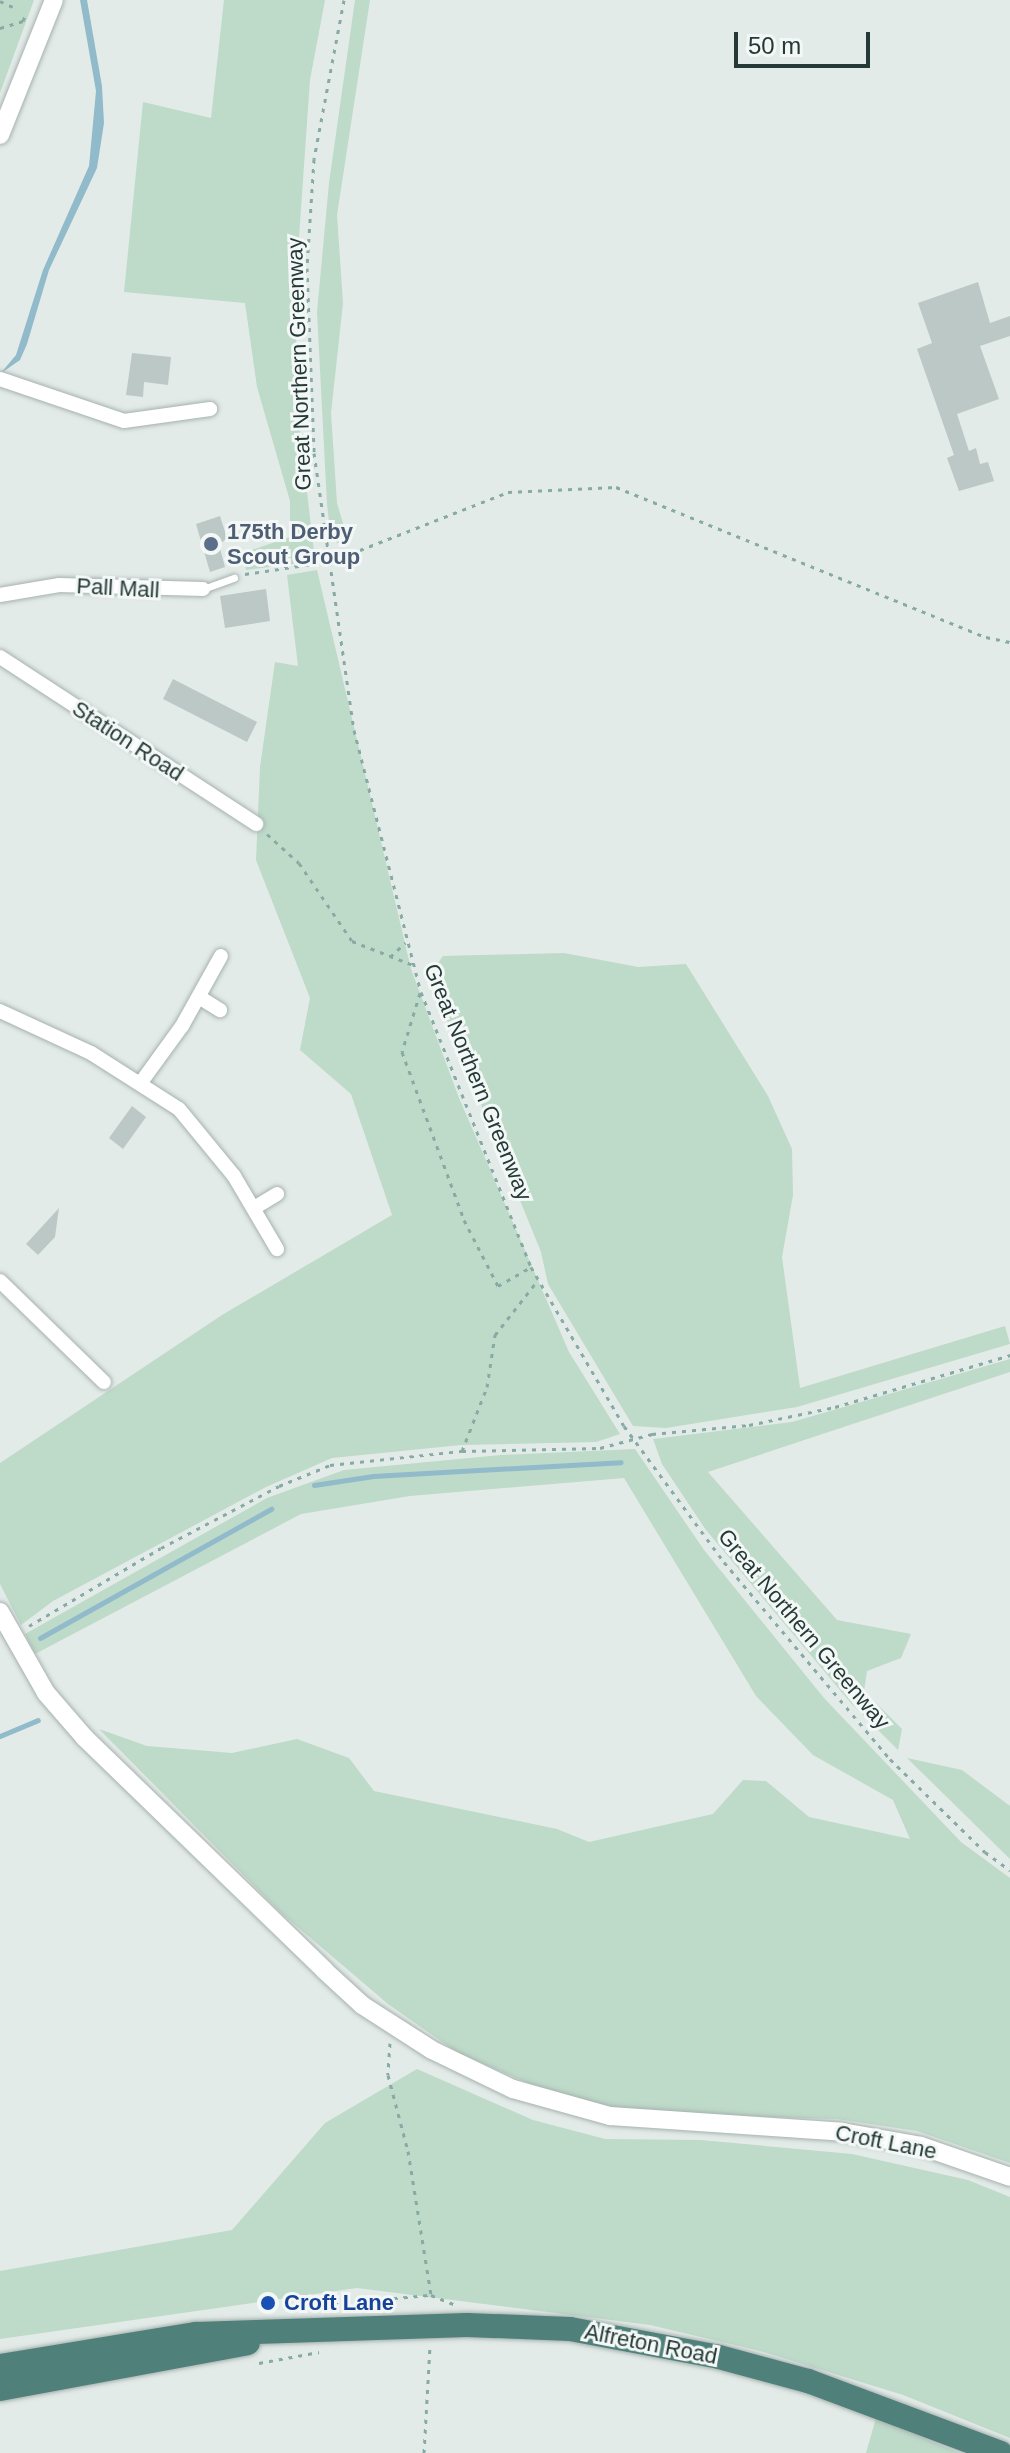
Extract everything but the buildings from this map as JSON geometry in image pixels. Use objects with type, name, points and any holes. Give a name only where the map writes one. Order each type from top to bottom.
[{"type":"highway","name":"Alfreton Road","points":[[0,2366],[156,2338],[490,2325],[595,2332],[808,2381],[1001,2453]]},
{"type":"highway","name":"Alfreton Road","points":[[0,2389],[196,2356],[287,2334]]},
{"type":"street","points":[[0,135],[54,0]]},
{"type":"street","points":[[0,379],[124,421],[210,409]]},
{"type":"street","name":"Pall Mall","points":[[0,595],[59,585],[203,589]]},
{"type":"street","name":"Station Road","points":[[0,657],[256,824]]},
{"type":"street","points":[[142,1081],[199,997],[221,956]]},
{"type":"street","points":[[199,997],[220,1010]]},
{"type":"street","points":[[0,1011],[142,1081],[201,1132],[254,1208],[277,1249]]},
{"type":"street","points":[[254,1208],[277,1194]]},
{"type":"street","points":[[0,1281],[104,1382]]},
{"type":"street","name":"Croft Lane","points":[[0,1612],[46,1693],[85,1738],[324,1970],[390,2023],[466,2068],[575,2108],[648,2121],[884,2138],[955,2156],[1010,2177]]},
{"type":"lane","name":"Pall Mall","points":[[203,589],[234,578]]},
{"type":"path","name":"Great Northern Greenway","points":[[344,0],[314,159],[307,268],[314,453],[326,563],[354,730],[421,992],[531,1267],[636,1441],[724,1562],[890,1759],[985,1852],[1010,1870]]},
{"type":"path","points":[[0,1],[13,7]]},
{"type":"path","points":[[0,28],[23,21],[26,13]]},
{"type":"path","points":[[234,578],[326,563],[508,492],[616,487],[986,637],[1010,642]]},
{"type":"path","points":[[256,824],[299,863],[352,941],[413,965]]},
{"type":"path","points":[[390,957],[406,942]]},
{"type":"path","points":[[421,992],[402,1052],[464,1220],[498,1286],[531,1267]]},
{"type":"path","points":[[462,1451],[487,1387],[495,1335],[538,1280]]},
{"type":"path","points":[[13,1637],[68,1601],[279,1486],[330,1465],[462,1451],[600,1448],[835,1407],[1010,1355]]},
{"type":"path","points":[[390,2023],[388,2075],[408,2151],[431,2295]]},
{"type":"path","points":[[287,2334],[284,2308],[431,2295],[458,2306]]},
{"type":"path","points":[[416,2342],[430,2340],[424,2453]]},
{"type":"path","points":[[257,2363],[330,2351]]},
{"type":"green space","points":[[0,0],[34,0],[0,93]]},
{"type":"green space","points":[[224,0],[325,0],[310,80],[295,294],[298,414],[315,561],[246,570],[243,553],[290,537],[290,501],[257,387],[245,303],[124,292],[143,102],[211,118]]},
{"type":"green space","points":[[355,0],[370,0],[337,215],[343,303],[331,413],[337,503],[347,537],[338,543],[331,540],[327,504],[317,312],[329,183]]},
{"type":"green space","points":[[317,570],[411,969],[459,1098],[569,1352],[620,1434],[596,1442],[461,1445],[332,1458],[266,1487],[53,1601],[21,1625],[0,1584],[0,1463],[222,1315],[392,1215],[351,1094],[300,1050],[310,998],[256,860],[260,767],[275,662],[298,666],[287,575]]},
{"type":"green space","points":[[564,953],[638,967],[686,964],[768,1096],[792,1149],[793,1195],[782,1257],[800,1388],[1005,1326],[1010,1344],[797,1407],[666,1428],[633,1426],[548,1284],[541,1252],[429,976],[443,956]]},
{"type":"green space","points":[[1010,1359],[1010,1372],[708,1472],[837,1620],[911,1634],[901,1658],[867,1671],[864,1691],[902,1729],[898,1750],[850,1702],[706,1530],[662,1464],[653,1439],[792,1422]]},
{"type":"green space","points":[[635,1449],[704,1550],[824,1698],[961,1842],[1010,1878],[1010,2163],[917,2131],[837,2119],[650,2114],[565,2099],[458,2053],[388,2004],[280,1912],[99,1729],[147,1746],[232,1753],[297,1739],[349,1758],[374,1791],[557,1829],[589,1842],[713,1814],[743,1780],[766,1781],[809,1817],[910,1839],[893,1800],[813,1755],[756,1696],[624,1478],[410,1496],[301,1514],[35,1654],[25,1634],[267,1498],[344,1470],[501,1455]]},
{"type":"green space","points":[[907,1758],[962,1770],[1010,1806],[1010,1859]]},
{"type":"green space","points":[[417,2069],[533,2120],[605,2139],[701,2140],[852,2154],[968,2180],[1010,2197],[1010,2438],[903,2395],[760,2351],[650,2325],[357,2288],[0,2339],[0,2271],[232,2230],[325,2123]]},
{"type":"green space","points":[[876,2418],[959,2453],[866,2453]]},
{"type":"water","points":[[80,0],[87,0],[102,86],[104,123],[97,168],[49,270],[20,360],[0,374],[16,355],[43,270],[89,166],[96,91]]},
{"type":"waterway","points":[[314,1485],[373,1476],[621,1462]]},
{"type":"waterway","points":[[40,1638],[271,1509]]},
{"type":"waterway","points":[[0,1736],[38,1720]]},
{"type":"place","name":"175th Derby Scout Group","points":[[211,544]]},
{"type":"place","name":"Croft Lane","points":[[268,2303]]}]
